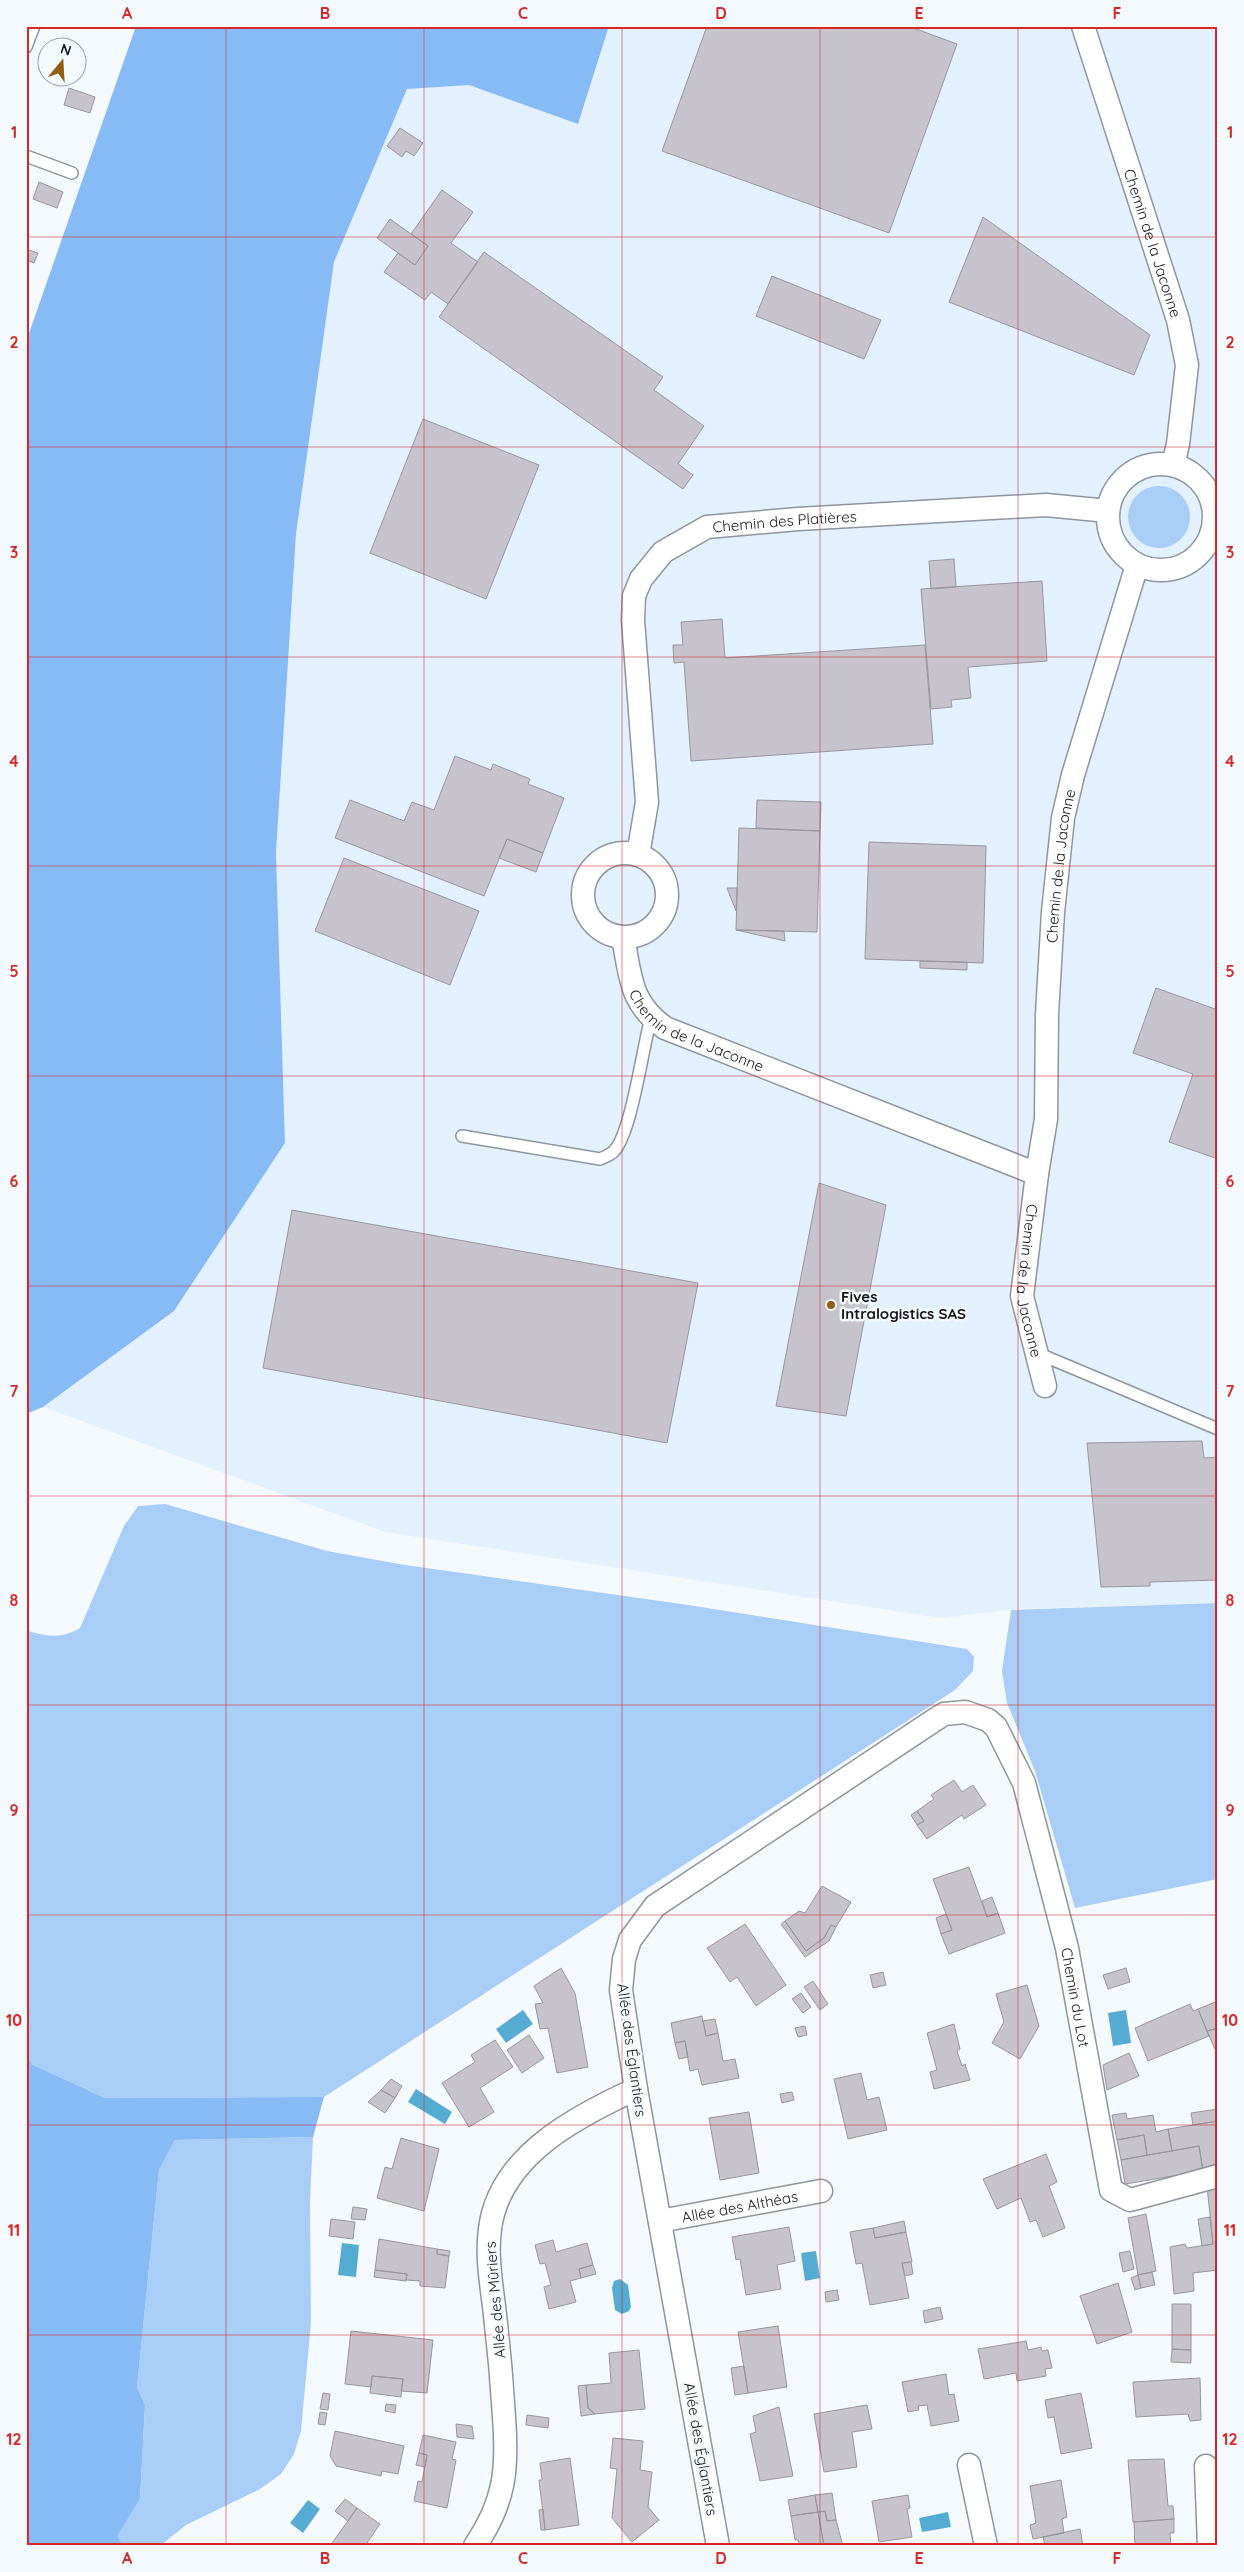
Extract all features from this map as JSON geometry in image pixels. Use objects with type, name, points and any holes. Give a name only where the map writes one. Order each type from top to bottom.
[{"type":"street","name":"Chemin de la Jaconne","points":[[1083,26],[1178,320],[1186,365],[1178,444],[1173,465]]},
{"type":"street","points":[[1173,465],[1189,471],[1206,490],[1214,513],[1215,531],[1205,547],[1192,561],[1174,569],[1155,570],[1137,565],[1117,548],[1111,536],[1108,510],[1114,491],[1132,472],[1146,466],[1173,465]]},
{"type":"street","name":"Chemin des Platières","points":[[638,855],[647,802],[633,620],[634,596],[641,579],[663,552],[707,527],[716,526],[798,519],[1046,505],[1108,510]]},
{"type":"street","name":"Chemin de la Jaconne","points":[[1045,1386],[1022,1296],[1037,1174],[1046,1119],[1047,1014],[1052,922],[1062,818],[1075,766],[1137,565]]},
{"type":"street","points":[[624,852],[638,855],[650,861],[659,870],[665,882],[667,895],[665,908],[659,920],[649,930],[637,936],[623,938],[609,935],[597,927],[587,916],[583,902],[583,888],[588,874],[597,863],[609,856],[624,852]]},
{"type":"street","name":"Chemin de la Jaconne","points":[[623,938],[633,986],[639,1004],[650,1018],[665,1028],[1037,1174]]},
{"type":"street","name":"Allée des Églantiers","points":[[718,2546],[636,2089],[621,1990],[622,1973],[630,1940],[655,1906],[932,1721],[944,1714],[976,1714]]},
{"type":"street","name":"Chemin du Lot","points":[[976,1714],[996,1727],[1024,1783],[1067,1948],[1111,2190],[1130,2200],[1218,2176]]},
{"type":"street","name":"Allée des Mûriers","points":[[474,2546],[494,2511],[506,2471],[502,2372],[488,2262],[490,2227],[494,2210],[511,2176],[528,2155],[596,2108],[636,2089]]},
{"type":"street","name":"Allée des Althéas","points":[[660,2220],[821,2191]]},
{"type":"street","points":[[969,2465],[986,2546]]},
{"type":"street","points":[[1206,2466],[1209,2546]]},
{"type":"lane","points":[[26,46],[34,26]]},
{"type":"lane","points":[[26,156],[72,173]]},
{"type":"lane","points":[[462,1136],[600,1159],[615,1151],[625,1133],[632,1112],[642,1048],[650,1018]]},
{"type":"lane","points":[[1037,1353],[1218,1429]]},
{"type":"shaded area","points":[[136,26],[609,26],[578,124],[469,85],[407,89],[334,262],[296,534],[276,853],[285,1143],[174,1311],[43,1407],[26,1414],[26,342]]},
{"type":"shaded area","points":[[609,26],[1214,26],[1218,28],[1218,1603],[1017,1609],[941,1618],[385,1532],[43,1407],[174,1311],[285,1143],[276,853],[296,534],[334,262],[407,89],[469,85],[578,124]]},
{"type":"shaded area","points":[[1159,486],[1171,488],[1181,495],[1188,505],[1190,517],[1188,529],[1181,539],[1171,546],[1159,548],[1147,546],[1137,539],[1130,529],[1128,517],[1130,505],[1137,495],[1147,488]]},
{"type":"shaded area","points":[[165,1504],[327,1551],[405,1565],[688,1605],[967,1649],[974,1657],[973,1671],[955,1690],[324,2097],[105,2098],[31,2064],[26,2051],[26,1630],[53,1636],[73,1632],[80,1628],[124,1526],[138,1506]]},
{"type":"shaded area","points":[[1218,1603],[1218,1879],[1075,1908],[1035,1771],[1007,1703],[1002,1671],[1011,1610]]},
{"type":"shaded area","points":[[523,2010],[533,2024],[506,2043],[496,2029]]},
{"type":"shaded area","points":[[1126,2010],[1131,2043],[1113,2046],[1108,2013]]},
{"type":"shaded area","points":[[26,2051],[31,2064],[105,2098],[324,2097],[313,2137],[175,2140],[159,2170],[137,2387],[145,2405],[140,2499],[117,2536],[123,2546],[26,2546]]},
{"type":"shaded area","points":[[416,2089],[452,2112],[445,2124],[408,2102]]},
{"type":"shaded area","points":[[313,2137],[310,2201],[311,2322],[301,2431],[294,2454],[281,2474],[260,2489],[186,2525],[160,2546],[123,2546],[116,2536],[140,2499],[145,2405],[137,2387],[159,2170],[175,2140]]},
{"type":"shaded area","points":[[342,2243],[359,2245],[356,2277],[338,2275]]},
{"type":"shaded area","points":[[816,2251],[820,2278],[805,2281],[801,2253]]},
{"type":"shaded area","points":[[620,2279],[628,2285],[631,2307],[629,2311],[622,2314],[615,2310],[612,2288],[614,2281]]},
{"type":"shaded area","points":[[308,2500],[320,2509],[303,2533],[290,2523]]},
{"type":"shaded area","points":[[948,2512],[951,2527],[922,2532],[919,2518]]},
{"type":"building","points":[[707,26],[908,26],[957,44],[889,233],[662,151]]},
{"type":"building","points":[[69,88],[95,97],[90,113],[64,105]]},
{"type":"building","points":[[400,128],[423,143],[414,156],[406,151],[402,157],[387,146]]},
{"type":"building","points":[[39,182],[63,192],[57,208],[33,199]]},
{"type":"building","points":[[442,190],[473,212],[451,243],[478,262],[448,304],[431,292],[425,300],[384,272],[398,253],[415,265],[428,246],[411,234]]},
{"type":"building","points":[[983,217],[1150,335],[1134,375],[949,302]]},
{"type":"building","points":[[390,219],[428,246],[415,265],[377,238]]},
{"type":"building","points":[[26,249],[38,253],[34,263],[26,260]]},
{"type":"building","points":[[484,252],[663,377],[654,390],[704,426],[678,464],[693,475],[683,489],[439,317]]},
{"type":"building","points":[[772,276],[881,320],[864,359],[756,316]]},
{"type":"building","points":[[423,419],[539,465],[486,599],[370,553]]},
{"type":"building","points":[[954,559],[956,587],[931,589],[929,561]]},
{"type":"building","points":[[1042,581],[1047,661],[968,667],[971,698],[951,700],[952,707],[931,709],[921,589]]},
{"type":"building","points":[[722,619],[725,658],[925,645],[933,744],[691,761],[684,662],[674,663],[673,645],[683,645],[681,622]]},
{"type":"building","points":[[455,756],[491,770],[493,764],[530,779],[528,784],[564,798],[543,853],[507,839],[484,896],[335,838],[350,800],[404,821],[412,802],[434,810]]},
{"type":"building","points":[[757,800],[821,802],[820,831],[756,828]]},
{"type":"building","points":[[739,828],[820,831],[817,932],[736,930]]},
{"type":"building","points":[[507,839],[543,853],[536,872],[499,858]]},
{"type":"building","points":[[869,842],[986,846],[983,963],[865,959]]},
{"type":"building","points":[[344,858],[479,911],[450,985],[315,931]]},
{"type":"building","points":[[727,888],[737,888],[736,911]]},
{"type":"building","points":[[736,930],[784,931],[785,941]]},
{"type":"building","points":[[920,961],[967,962],[967,970],[920,968]]},
{"type":"building","points":[[1156,988],[1218,1010],[1218,1159],[1169,1142],[1193,1074],[1133,1053]]},
{"type":"building","name":"Fives Intralogistics SAS","points":[[819,1183],[886,1205],[846,1416],[776,1406]]},
{"type":"building","points":[[292,1210],[698,1283],[667,1443],[263,1368]]},
{"type":"building","points":[[1202,1441],[1204,1458],[1218,1457],[1218,1580],[1150,1582],[1150,1586],[1101,1587],[1087,1443]]},
{"type":"building","points":[[954,1780],[962,1792],[973,1785],[986,1805],[964,1819],[962,1815],[927,1839],[917,1825],[924,1821],[917,1811],[934,1799],[931,1795]]},
{"type":"building","points":[[917,1811],[924,1821],[917,1825],[911,1815]]},
{"type":"building","points":[[969,1867],[987,1917],[998,1913],[1005,1933],[949,1954],[941,1934],[952,1930],[933,1879]]},
{"type":"building","points":[[822,1886],[851,1902],[836,1927],[831,1925],[824,1938],[806,1951],[785,1921],[799,1911],[805,1913]]},
{"type":"building","points":[[992,1897],[998,1913],[987,1917],[982,1901]]},
{"type":"building","points":[[946,1914],[952,1930],[941,1934],[936,1918]]},
{"type":"building","points":[[785,1921],[806,1951],[824,1938],[831,1925],[836,1927],[829,1941],[805,1957],[781,1924]]},
{"type":"building","points":[[745,1924],[786,1985],[756,2006],[737,1977],[730,1982],[707,1948]]},
{"type":"building","points":[[561,1968],[575,1993],[588,2067],[557,2073],[548,2028],[540,2029],[535,2004],[543,2003],[534,1986]]},
{"type":"building","points":[[1126,1968],[1130,1982],[1108,1989],[1103,1975]]},
{"type":"building","points":[[883,1972],[886,1985],[873,1988],[870,1975]]},
{"type":"building","points":[[813,1981],[828,2004],[820,2010],[804,1987]]},
{"type":"building","points":[[1027,1985],[1039,2026],[1020,2059],[992,2043],[1004,2022],[996,1994]]},
{"type":"building","points":[[801,1993],[811,2007],[803,2013],[792,1999]]},
{"type":"building","points":[[1218,2001],[1218,2028],[1207,2031],[1198,2009]]},
{"type":"building","points":[[1190,2004],[1193,2011],[1198,2009],[1209,2036],[1148,2061],[1135,2028]]},
{"type":"building","points":[[702,2016],[706,2036],[718,2033],[723,2061],[735,2059],[739,2078],[702,2085],[698,2069],[690,2071],[685,2041],[675,2043],[671,2023]]},
{"type":"building","points":[[715,2019],[718,2033],[706,2036],[703,2021]]},
{"type":"building","points":[[954,2024],[960,2049],[957,2051],[962,2066],[965,2064],[970,2080],[934,2089],[930,2072],[937,2070],[927,2033]]},
{"type":"building","points":[[805,2026],[807,2035],[798,2037],[795,2028]]},
{"type":"building","points":[[1218,2028],[1218,2056],[1207,2031]]},
{"type":"building","points":[[529,2035],[544,2058],[522,2073],[507,2050]]},
{"type":"building","points":[[495,2040],[513,2067],[480,2088],[494,2112],[469,2127],[442,2083],[475,2062],[471,2055]]},
{"type":"building","points":[[685,2041],[688,2057],[679,2059],[675,2043]]},
{"type":"building","points":[[1129,2053],[1139,2076],[1107,2090],[1103,2065]]},
{"type":"building","points":[[861,2073],[867,2100],[879,2097],[887,2130],[848,2139],[834,2079]]},
{"type":"building","points":[[391,2079],[402,2086],[395,2098],[381,2090]]},
{"type":"building","points":[[381,2090],[395,2098],[385,2113],[368,2102]]},
{"type":"building","points":[[792,2092],[794,2100],[782,2103],[780,2094]]},
{"type":"building","points":[[1218,2109],[1218,2121],[1193,2125],[1191,2113]]},
{"type":"building","points":[[749,2112],[759,2173],[720,2180],[709,2118]]},
{"type":"building","points":[[1126,2113],[1127,2119],[1153,2115],[1156,2132],[1168,2129],[1172,2151],[1147,2155],[1144,2135],[1117,2140],[1112,2115]]},
{"type":"building","points":[[1218,2121],[1218,2168],[1203,2171],[1199,2146],[1172,2151],[1168,2129]]},
{"type":"building","points":[[1144,2135],[1147,2155],[1121,2160],[1117,2140]]},
{"type":"building","points":[[401,2138],[439,2149],[424,2211],[377,2198],[385,2167],[392,2169]]},
{"type":"building","points":[[1199,2146],[1203,2171],[1125,2184],[1121,2160]]},
{"type":"building","points":[[1046,2154],[1057,2182],[1049,2186],[1065,2228],[1043,2237],[1036,2220],[1030,2222],[1021,2198],[997,2209],[983,2179]]},
{"type":"building","points":[[1218,2185],[1218,2270],[1193,2273],[1194,2291],[1174,2294],[1170,2247],[1185,2244],[1187,2248],[1213,2244],[1207,2186]]},
{"type":"building","points":[[353,2207],[367,2209],[365,2220],[351,2219]]},
{"type":"building","points":[[1146,2214],[1156,2271],[1138,2275],[1128,2218]]},
{"type":"building","points":[[1210,2217],[1213,2244],[1202,2246],[1198,2219]]},
{"type":"building","points":[[331,2219],[355,2222],[353,2239],[329,2236]]},
{"type":"building","points":[[904,2221],[906,2232],[875,2238],[873,2228]]},
{"type":"building","points":[[789,2227],[795,2261],[777,2265],[781,2289],[746,2295],[740,2259],[736,2260],[732,2237]]},
{"type":"building","points":[[873,2228],[875,2238],[906,2232],[912,2262],[902,2263],[909,2298],[870,2305],[862,2263],[856,2264],[850,2232]]},
{"type":"building","points":[[379,2239],[437,2249],[437,2254],[449,2256],[445,2288],[420,2286],[420,2281],[406,2280],[407,2274],[375,2270]]},
{"type":"building","points":[[553,2240],[556,2252],[587,2243],[593,2265],[579,2269],[581,2278],[570,2281],[576,2302],[549,2309],[544,2287],[551,2285],[545,2263],[540,2264],[535,2245]]},
{"type":"building","points":[[437,2249],[450,2251],[449,2256],[437,2254]]},
{"type":"building","points":[[1130,2251],[1134,2269],[1123,2272],[1119,2253]]},
{"type":"building","points":[[911,2262],[913,2274],[905,2276],[902,2263]]},
{"type":"building","points":[[593,2265],[596,2274],[581,2278],[579,2269]]},
{"type":"building","points":[[375,2270],[407,2274],[406,2281],[374,2277]]},
{"type":"building","points":[[1152,2272],[1155,2285],[1141,2288],[1138,2275]]},
{"type":"building","points":[[1138,2275],[1141,2288],[1135,2290],[1131,2278]]},
{"type":"building","points":[[1118,2283],[1132,2332],[1097,2344],[1080,2296]]},
{"type":"building","points":[[837,2290],[839,2300],[826,2302],[825,2292]]},
{"type":"building","points":[[1172,2304],[1191,2304],[1191,2350],[1172,2349]]},
{"type":"building","points":[[940,2307],[943,2319],[925,2323],[923,2311]]},
{"type":"building","points":[[778,2326],[787,2387],[748,2393],[738,2332]]},
{"type":"building","points":[[351,2331],[433,2340],[427,2393],[401,2391],[403,2379],[372,2376],[371,2387],[345,2384]]},
{"type":"building","points":[[1026,2341],[1028,2350],[1041,2347],[1042,2351],[1048,2350],[1052,2368],[1045,2369],[1046,2376],[1017,2381],[1016,2373],[984,2379],[978,2349]]},
{"type":"building","points":[[1172,2349],[1191,2350],[1191,2363],[1171,2362]]},
{"type":"building","points":[[639,2350],[645,2409],[595,2414],[588,2408],[586,2385],[611,2383],[609,2353]]},
{"type":"building","points":[[744,2366],[748,2393],[735,2395],[731,2368]]},
{"type":"building","points":[[946,2374],[949,2395],[954,2394],[959,2421],[931,2426],[927,2405],[918,2406],[919,2410],[908,2412],[902,2382]]},
{"type":"building","points":[[372,2376],[403,2379],[401,2397],[370,2393]]},
{"type":"building","points":[[1200,2378],[1201,2420],[1190,2421],[1188,2414],[1136,2417],[1133,2382]]},
{"type":"building","points":[[586,2385],[588,2408],[595,2414],[581,2416],[578,2386]]},
{"type":"building","points":[[323,2393],[330,2394],[328,2410],[320,2409]]},
{"type":"building","points":[[1081,2393],[1092,2448],[1061,2454],[1054,2417],[1048,2418],[1045,2400]]},
{"type":"building","points":[[386,2404],[396,2405],[395,2413],[385,2411]]},
{"type":"building","points":[[867,2405],[872,2429],[852,2432],[857,2467],[824,2472],[814,2414]]},
{"type":"building","points":[[779,2407],[793,2476],[760,2481],[750,2434],[756,2432],[753,2416]]},
{"type":"building","points":[[320,2412],[327,2413],[325,2425],[318,2424]]},
{"type":"building","points":[[527,2415],[549,2418],[548,2428],[526,2425]]},
{"type":"building","points":[[456,2424],[472,2426],[474,2439],[457,2437]]},
{"type":"building","points":[[335,2431],[404,2446],[398,2474],[382,2471],[381,2476],[336,2466],[330,2456]]},
{"type":"building","points":[[423,2435],[456,2442],[452,2459],[456,2460],[447,2508],[414,2501],[418,2481],[422,2482],[427,2455],[419,2453]]},
{"type":"building","points":[[613,2438],[643,2441],[640,2470],[652,2472],[648,2507],[659,2520],[632,2542],[612,2518],[617,2469],[610,2468]]},
{"type":"building","points":[[419,2453],[427,2455],[425,2467],[416,2465]]},
{"type":"building","points":[[570,2458],[579,2525],[545,2530],[539,2480],[542,2480],[540,2463]]},
{"type":"building","points":[[1164,2459],[1168,2506],[1173,2506],[1174,2519],[1133,2522],[1128,2460]]},
{"type":"building","points":[[1061,2480],[1067,2517],[1062,2519],[1064,2533],[1033,2539],[1030,2525],[1036,2523],[1030,2486]]},
{"type":"building","points":[[832,2493],[836,2520],[827,2521],[825,2511],[818,2512],[815,2495]]},
{"type":"building","points":[[815,2495],[818,2512],[791,2516],[788,2500]]},
{"type":"building","points":[[908,2495],[910,2508],[907,2509],[912,2537],[879,2542],[872,2501]]},
{"type":"building","points":[[345,2499],[357,2508],[348,2521],[335,2511]]},
{"type":"building","points":[[357,2508],[380,2524],[365,2546],[330,2546]]},
{"type":"building","points":[[543,2509],[545,2530],[541,2530],[539,2510]]},
{"type":"building","points":[[825,2511],[827,2521],[836,2520],[843,2546],[824,2546],[818,2512]]},
{"type":"building","points":[[818,2512],[824,2546],[800,2546],[798,2540],[795,2540],[791,2516]]},
{"type":"building","points":[[1174,2519],[1174,2533],[1170,2533],[1171,2546],[1135,2546],[1134,2522]]},
{"type":"building","points":[[1080,2529],[1083,2546],[1045,2546],[1043,2537]]},
{"type":"place","name":"Fives Intralogistics SAS","points":[[831,1305]]}]
